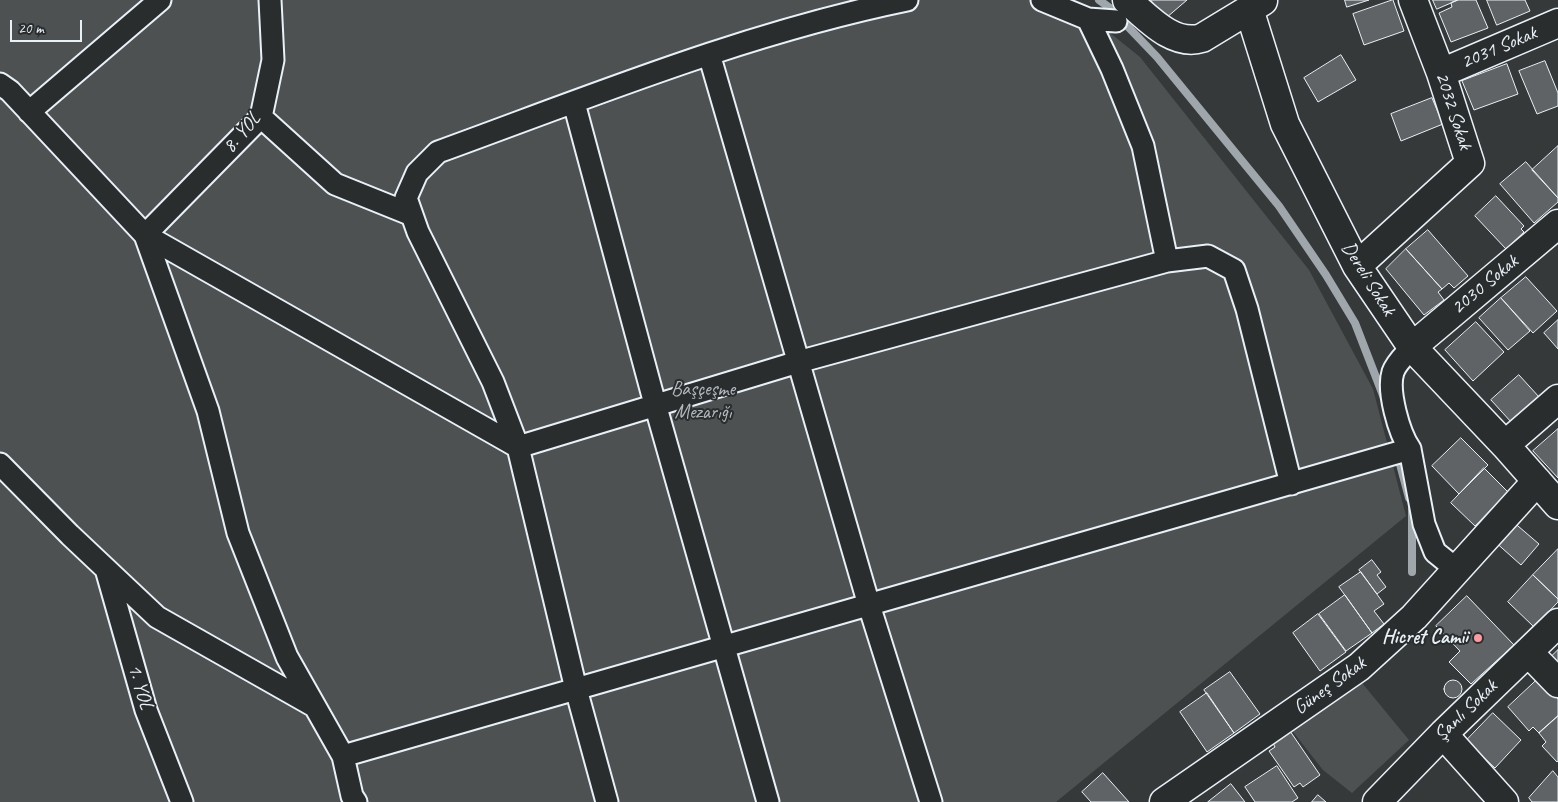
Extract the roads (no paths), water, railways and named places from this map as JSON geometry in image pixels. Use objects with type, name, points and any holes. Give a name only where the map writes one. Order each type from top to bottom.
[{"type":"street","points":[[29,112],[160,0]]},
{"type":"street","name":"8. YOL","points":[[145,235],[261,117],[273,60],[270,0]]},
{"type":"street","points":[[607,802],[576,689],[518,446],[493,382],[418,232],[406,198],[417,173],[438,152],[709,54],[860,4],[907,0]]},
{"type":"street","points":[[1042,0],[1088,20],[1122,10],[1184,40],[1194,41],[1257,5]]},
{"type":"street","name":"2032 Sokak","points":[[1357,266],[1470,163],[1441,73],[1413,0]]},
{"type":"street","name":"Dereli Sokak","points":[[1257,5],[1285,124],[1357,266],[1412,347],[1505,445],[1558,505]]},
{"type":"street","points":[[1088,20],[1112,69],[1143,146],[1167,261]]},
{"type":"street","name":"2031 Sokak","points":[[1441,73],[1558,23]]},
{"type":"street","points":[[709,54],[869,605],[931,802]]},
{"type":"street","points":[[3,93],[29,112],[145,235],[518,446],[798,362],[1167,261],[1208,256],[1234,270],[1247,309],[1291,484]]},
{"type":"street","points":[[574,103],[655,404],[768,802]]},
{"type":"street","points":[[261,117],[335,184],[412,215]]},
{"type":"street","name":"2030 Sokak","points":[[1412,347],[1558,224]]},
{"type":"street","points":[[145,235],[208,411],[238,533],[287,657],[343,756],[352,796],[356,802]]},
{"type":"street","points":[[1412,347],[1393,370],[1391,388],[1404,440],[1402,452],[1424,524],[1435,552],[1456,569]]},
{"type":"street","points":[[1505,445],[1558,399]]},
{"type":"street","points":[[343,756],[1402,452]]},
{"type":"street","points":[[0,464],[70,535],[157,616],[315,706]]},
{"type":"street","name":"Güneş Sokak","points":[[1164,802],[1359,667],[1414,617],[1537,481]]},
{"type":"street","name":"1. YOL","points":[[106,569],[146,710],[182,802]]},
{"type":"street","name":"Şanlı Sokak","points":[[1382,800],[1443,734],[1558,623]]},
{"type":"street","points":[[1528,652],[1558,683]]},
{"type":"street","points":[[1443,734],[1504,802]]},
{"type":"waterway","points":[[1099,0],[1110,8],[1157,57],[1279,206],[1326,275],[1355,323],[1384,398]]},
{"type":"waterway","points":[[1397,453],[1409,498]]},
{"type":"waterway","points":[[1412,509],[1412,572]]},
{"type":"place","name":"Hicret Camii","points":[[1478,638]]},
{"type":"park label","name":"Başçeşme Mezarığı","points":[[703,402]]}]
